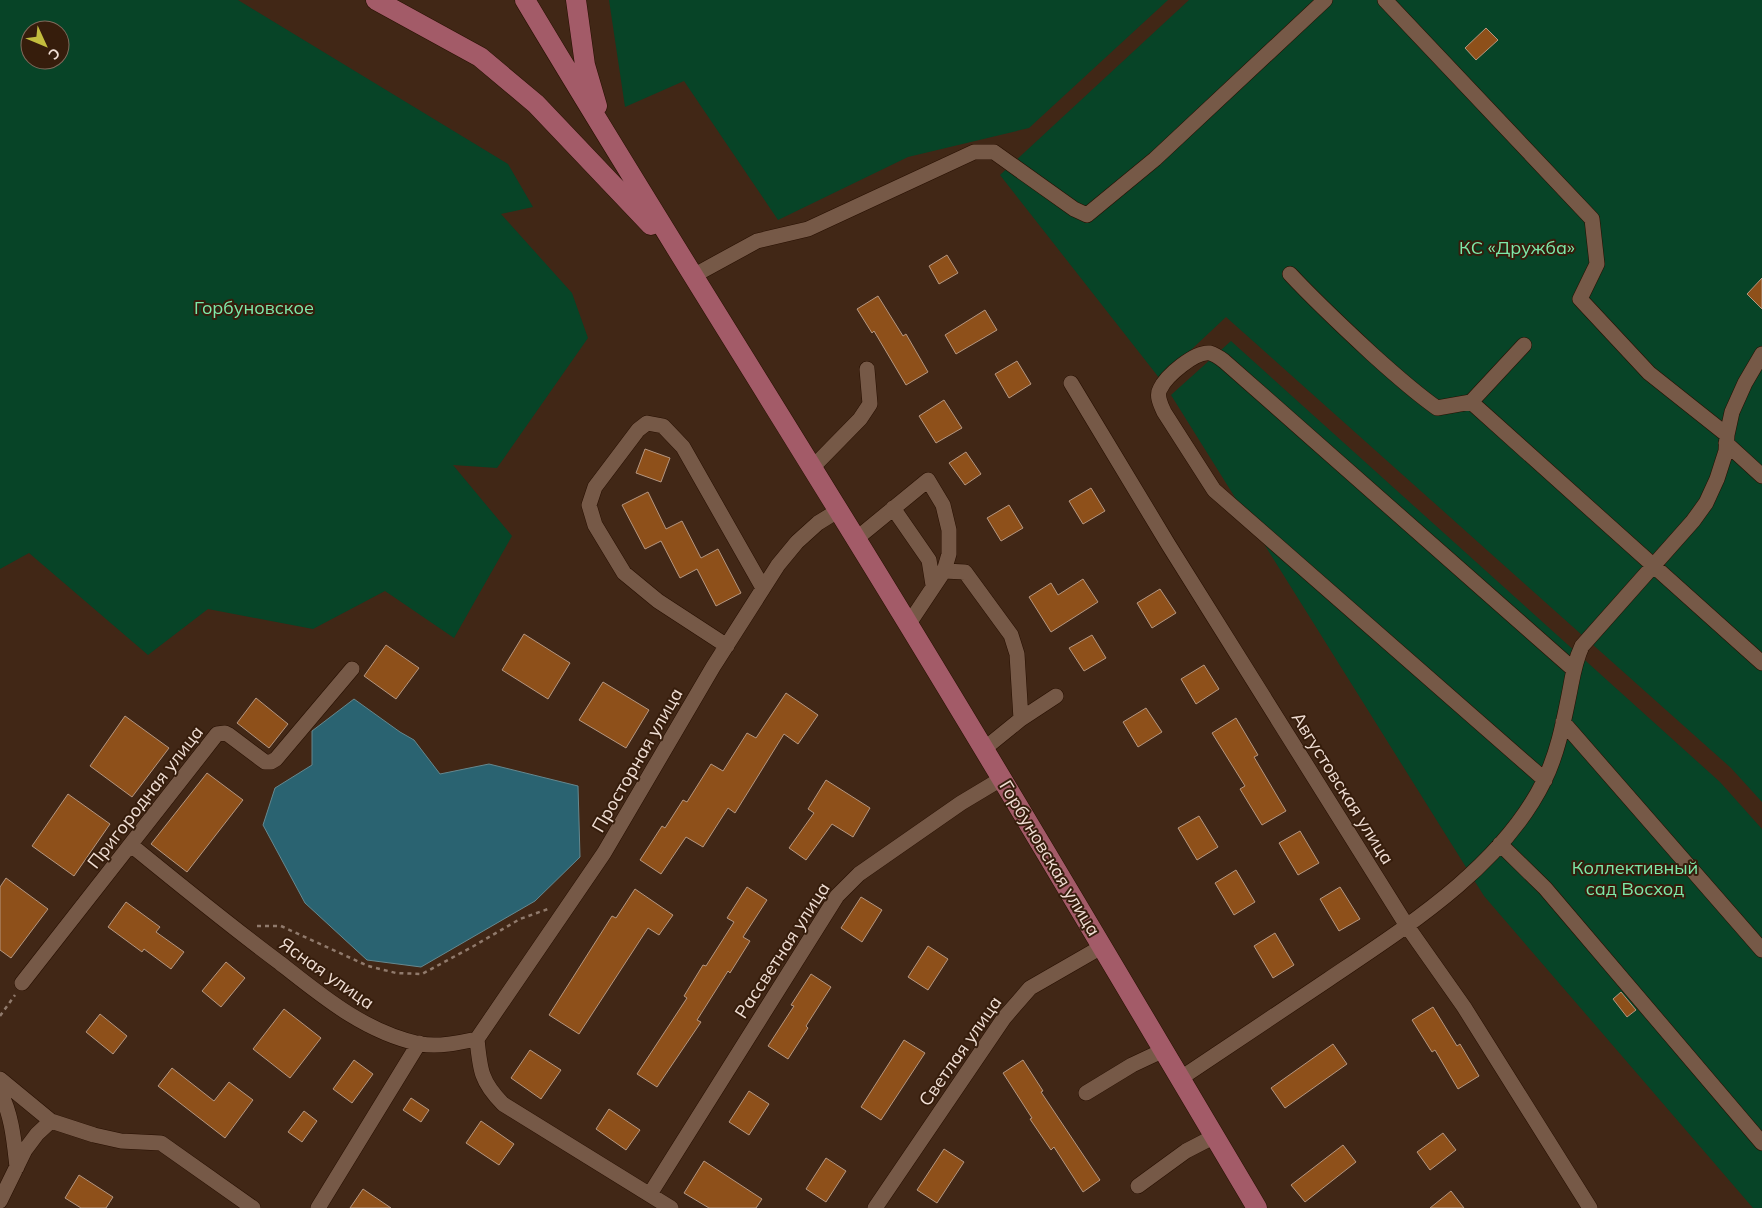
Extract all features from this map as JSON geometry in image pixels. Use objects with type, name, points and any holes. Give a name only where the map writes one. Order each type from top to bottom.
[{"type":"main road","points":[[376,0],[480,56],[536,104],[680,256]]},
{"type":"main road","points":[[525,0],[680,256]]},
{"type":"main road","points":[[576,0],[585,65],[594,100],[615,150]]},
{"type":"main road","name":"Горбуновская улица","points":[[680,256],[839,510],[1104,946],[1256,1207]]},
{"type":"street","points":[[693,276],[757,241],[808,229],[974,152],[994,152],[1074,209],[1087,215],[1155,158],[1325,0]]},
{"type":"street","points":[[1385,0],[1592,219],[1597,264],[1580,299],[1649,373],[1726,439],[1762,476]]},
{"type":"street","points":[[1290,274],[1318,305],[1422,398],[1437,408],[1470,402],[1524,345]]},
{"type":"street","points":[[1545,780],[1214,490],[1164,412],[1159,398],[1159,390],[1183,364],[1197,354],[1211,353],[1224,361],[1573,669]]},
{"type":"street","points":[[1181,1078],[1407,926],[1475,870],[1500,844],[1530,804],[1545,780],[1556,750],[1573,669],[1582,646],[1693,521],[1706,503],[1717,479],[1726,451],[1726,439],[1732,412],[1745,383],[1762,354]]},
{"type":"street","points":[[812,468],[860,418],[870,404],[867,369]]},
{"type":"street","name":"Августовская улица","points":[[1071,383],[1168,544],[1407,926],[1464,1007],[1590,1208]]},
{"type":"street","points":[[1470,402],[1762,663]]},
{"type":"street","points":[[727,646],[658,601],[624,574],[595,525],[589,505],[595,488],[638,430],[647,423],[663,426],[683,448],[764,588]]},
{"type":"street","points":[[856,539],[928,480],[943,505],[949,530],[949,554],[944,571],[908,625]]},
{"type":"street","points":[[893,508],[929,560],[933,585]]},
{"type":"street","name":"Просторная улица","points":[[477,1039],[604,853],[727,646],[778,565],[797,542],[818,523],[839,510]]},
{"type":"street","points":[[944,571],[965,572],[1011,635],[1018,654],[1021,719]]},
{"type":"street","name":"Пригородная улица","points":[[22,983],[217,734],[225,733],[229,735],[265,762],[271,762],[276,759],[352,669]]},
{"type":"street","points":[[984,749],[1021,719],[1056,696]]},
{"type":"street","points":[[1563,722],[1762,950]]},
{"type":"street","name":"Рассветная улица","points":[[650,1194],[837,896],[859,874],[961,803],[1001,779]]},
{"type":"street","points":[[1500,844],[1545,888],[1762,1143]]},
{"type":"street","name":"Ясная улица","points":[[130,845],[230,926],[346,1014],[384,1032],[419,1043],[436,1046],[477,1039]]},
{"type":"street","name":"Светлая улица","points":[[875,1208],[1016,1003],[1036,984],[1104,946]]},
{"type":"street","points":[[477,1039],[479,1062],[487,1086],[504,1104],[671,1208]]},
{"type":"street","points":[[318,1208],[419,1043]]},
{"type":"street","points":[[1086,1093],[1132,1065],[1164,1050]]},
{"type":"street","points":[[0,1079],[51,1121],[94,1136],[161,1142],[253,1208]]},
{"type":"street","points":[[0,1092],[6,1102],[12,1126],[17,1168]]},
{"type":"street","points":[[0,1201],[25,1150],[37,1134],[51,1121]]},
{"type":"street","points":[[1138,1186],[1186,1150],[1215,1136]]},
{"type":"path","points":[[230,926],[280,926],[368,966],[396,974],[422,974],[520,919],[572,901]]},
{"type":"path","points":[[0,1016],[22,983]]},
{"type":"green space","name":"Горбуновское","points":[[0,0],[238,0],[508,164],[533,207],[501,214],[572,293],[588,338],[497,468],[453,465],[512,536],[454,638],[385,591],[313,629],[208,609],[148,655],[29,553],[0,569]]},
{"type":"green space","points":[[609,0],[1168,0],[1029,128],[908,157],[778,220],[684,81],[625,107]]},
{"type":"green space","name":"КС «Дружба»","points":[[1189,0],[1762,0],[1762,802],[1731,768],[1226,317],[1160,379],[1000,175]]},
{"type":"green space","name":"Коллективный сад Восход","points":[[1231,341],[1720,782],[1762,829],[1762,1208],[1753,1208],[1484,896],[1171,395]]},
{"type":"water","points":[[354,699],[414,740],[440,774],[489,764],[578,786],[580,857],[535,901],[421,967],[367,960],[305,903],[263,825],[275,788],[312,765],[312,731]]},
{"type":"building","points":[[1486,28],[1498,40],[1476,60],[1465,48]]},
{"type":"building","points":[[947,255],[958,273],[939,284],[929,266]]},
{"type":"building","points":[[1762,278],[1762,309],[1747,294]]},
{"type":"building","points":[[878,296],[903,336],[906,334],[928,372],[906,385],[874,331],[872,333],[857,309]]},
{"type":"building","points":[[985,310],[997,330],[956,354],[945,335]]},
{"type":"building","points":[[1017,361],[1031,384],[1009,398],[995,374]]},
{"type":"building","points":[[944,400],[962,428],[936,443],[919,416]]},
{"type":"building","points":[[645,449],[670,458],[661,482],[636,473]]},
{"type":"building","points":[[966,452],[981,474],[965,485],[949,463]]},
{"type":"building","points":[[1091,488],[1105,511],[1083,524],[1069,501]]},
{"type":"building","points":[[648,492],[666,529],[682,521],[701,558],[718,549],[741,593],[716,606],[697,569],[680,578],[661,541],[645,549],[622,505]]},
{"type":"building","points":[[1009,505],[1023,528],[1001,541],[987,518]]},
{"type":"building","points":[[1083,579],[1098,602],[1051,632],[1029,597],[1051,583],[1058,595]]},
{"type":"building","points":[[1160,589],[1176,613],[1152,628],[1137,603]]},
{"type":"building","points":[[524,634],[570,663],[548,699],[502,670]]},
{"type":"building","points":[[1092,635],[1106,658],[1084,671],[1069,648]]},
{"type":"building","points":[[386,645],[419,668],[396,699],[364,676]]},
{"type":"building","points":[[1204,665],[1219,689],[1196,704],[1181,679]]},
{"type":"building","points":[[603,682],[649,710],[626,748],[579,720]]},
{"type":"building","points":[[786,693],[818,715],[798,744],[784,734],[735,813],[728,808],[703,847],[686,837],[661,874],[640,860],[662,826],[665,828],[683,800],[687,802],[711,764],[723,771],[747,733],[756,738]]},
{"type":"building","points":[[256,698],[288,724],[269,748],[237,723]]},
{"type":"building","points":[[1146,708],[1162,732],[1138,747],[1123,722]]},
{"type":"building","points":[[125,716],[169,748],[132,797],[90,766]]},
{"type":"building","points":[[1236,718],[1258,755],[1254,757],[1286,811],[1262,825],[1240,789],[1245,786],[1212,733]]},
{"type":"building","points":[[207,773],[243,800],[187,872],[151,844]]},
{"type":"building","points":[[826,780],[870,808],[853,837],[832,824],[806,860],[789,848],[814,813],[808,809]]},
{"type":"building","points":[[68,794],[110,824],[74,876],[32,846]]},
{"type":"building","points":[[1199,816],[1218,847],[1197,860],[1178,828]]},
{"type":"building","points":[[1300,831],[1319,863],[1298,875],[1279,843]]},
{"type":"building","points":[[1236,870],[1255,902],[1234,915],[1215,883]]},
{"type":"building","points":[[6,878],[48,909],[11,958],[0,950],[0,887]]},
{"type":"building","points":[[747,887],[767,900],[743,937],[750,941],[730,973],[728,971],[697,1020],[701,1022],[657,1087],[637,1074],[687,998],[684,996],[703,965],[706,966],[734,922],[727,918]]},
{"type":"building","points":[[1340,887],[1360,919],[1339,931],[1320,899]]},
{"type":"building","points":[[635,889],[673,915],[659,935],[648,928],[579,1034],[549,1015],[612,916],[616,918]]},
{"type":"building","points":[[861,897],[882,910],[862,942],[841,928]]},
{"type":"building","points":[[126,902],[160,927],[156,932],[184,952],[171,969],[144,949],[142,952],[108,927]]},
{"type":"building","points":[[1275,933],[1294,965],[1273,978],[1254,946]]},
{"type":"building","points":[[928,946],[948,959],[928,990],[908,977]]},
{"type":"building","points":[[226,962],[245,978],[221,1007],[202,991]]},
{"type":"building","points":[[811,974],[831,987],[788,1059],[768,1046],[794,1006],[791,1005]]},
{"type":"building","points":[[1621,992],[1636,1010],[1627,1017],[1613,999]]},
{"type":"building","points":[[1433,1007],[1457,1046],[1460,1044],[1479,1076],[1458,1089],[1435,1050],[1432,1052],[1412,1020]]},
{"type":"building","points":[[284,1009],[321,1038],[290,1078],[253,1049]]},
{"type":"building","points":[[100,1014],[127,1036],[113,1054],[86,1032]]},
{"type":"building","points":[[904,1040],[925,1053],[881,1120],[861,1107]]},
{"type":"building","points":[[1333,1044],[1347,1064],[1285,1108],[1271,1088]]},
{"type":"building","points":[[530,1050],[561,1070],[541,1099],[511,1078]]},
{"type":"building","points":[[354,1060],[373,1074],[352,1103],[333,1089]]},
{"type":"building","points":[[1023,1060],[1043,1091],[1041,1092],[1100,1180],[1083,1192],[1054,1147],[1051,1150],[1030,1119],[1032,1118],[1003,1073]]},
{"type":"building","points":[[172,1068],[214,1101],[229,1082],[253,1100],[225,1138],[158,1086]]},
{"type":"building","points":[[749,1091],[769,1104],[749,1135],[729,1122]]},
{"type":"building","points":[[411,1098],[429,1110],[421,1122],[403,1110]]},
{"type":"building","points":[[609,1109],[640,1130],[626,1150],[596,1129]]},
{"type":"building","points":[[304,1111],[317,1121],[302,1142],[288,1132]]},
{"type":"building","points":[[481,1121],[514,1144],[499,1165],[466,1143]]},
{"type":"building","points":[[1443,1133],[1456,1150],[1430,1170],[1417,1152]]},
{"type":"building","points":[[1343,1145],[1356,1162],[1305,1202],[1291,1185]]},
{"type":"building","points":[[944,1149],[964,1162],[937,1203],[917,1190]]},
{"type":"building","points":[[826,1158],[846,1171],[826,1202],[806,1189]]},
{"type":"building","points":[[704,1161],[762,1199],[756,1208],[709,1208],[684,1193]]},
{"type":"building","points":[[79,1175],[113,1197],[106,1208],[81,1208],[65,1198]]},
{"type":"building","points":[[363,1189],[391,1208],[350,1208]]},
{"type":"building","points":[[1451,1191],[1464,1208],[1430,1208]]}]
